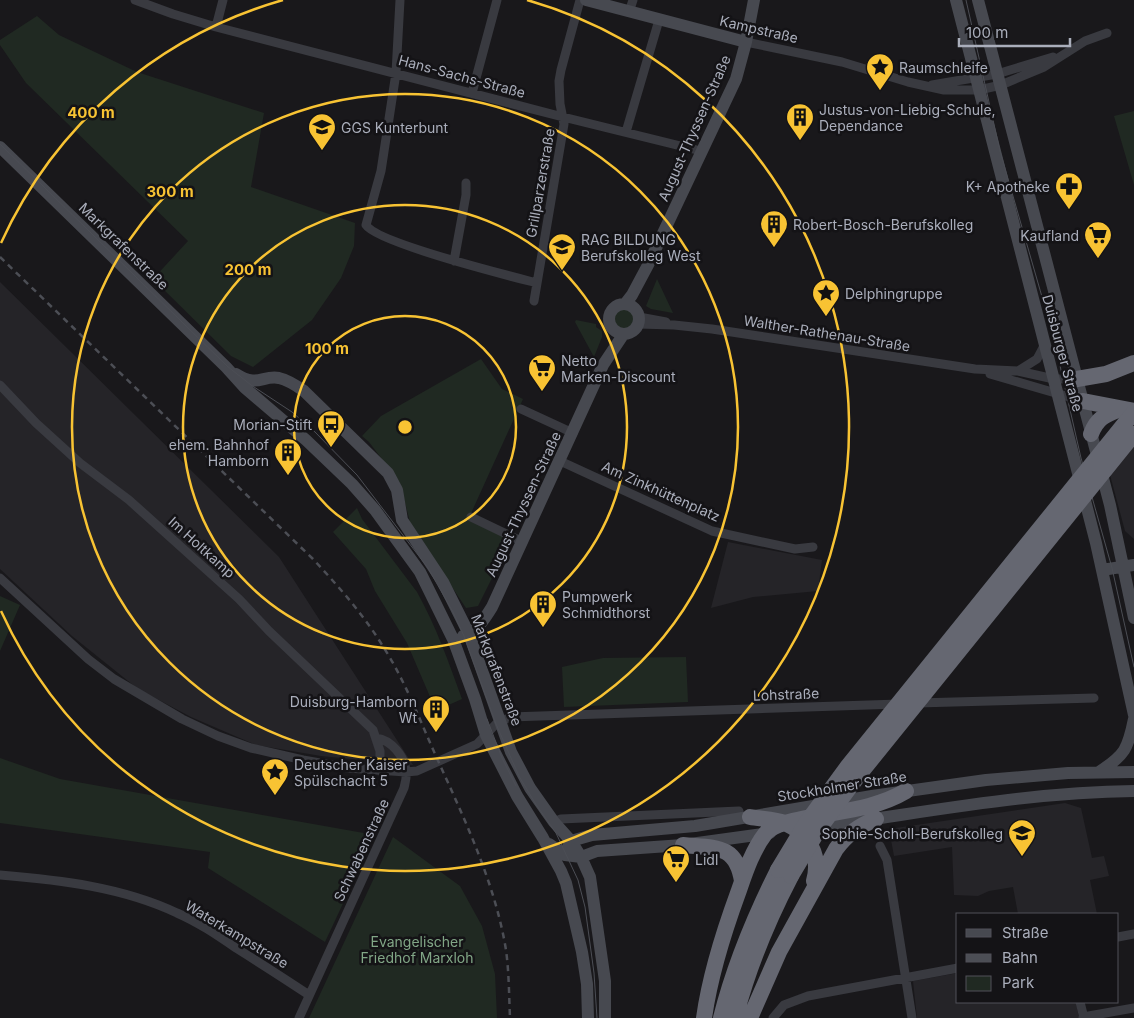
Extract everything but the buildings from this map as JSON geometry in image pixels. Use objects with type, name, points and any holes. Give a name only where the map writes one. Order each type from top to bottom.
[{"type":"highway","points":[[1076,379],[1106,374],[1134,363]]},
{"type":"highway","points":[[1082,401],[1129,411]]},
{"type":"highway","points":[[1091,434],[1095,424],[1102,416],[1129,411]]},
{"type":"highway","points":[[736,1018],[750,968],[775,908],[784,873],[807,822],[848,766],[1129,411]]},
{"type":"highway","points":[[721,1018],[737,964],[762,901],[858,776],[1134,434]]},
{"type":"highway","points":[[704,1018],[706,998],[723,933],[756,848],[766,834],[775,826],[790,826],[857,809],[891,799],[906,790]]},
{"type":"highway","points":[[744,814],[790,826],[809,842],[817,862],[816,874],[809,898]]},
{"type":"highway","points":[[750,1018],[779,952],[843,840],[854,830],[876,819]]},
{"type":"highway","points":[[683,845],[723,850],[730,854],[737,862],[742,882]]},
{"type":"main road","name":"Kampstraße","points":[[586,0],[631,6],[658,20],[746,42]]},
{"type":"main road","name":"August-Thyssen-Straße","points":[[634,314],[646,278],[648,265],[736,79],[746,42],[754,0]]},
{"type":"main road","name":"Duisburger Straße","points":[[956,0],[1102,570],[1134,715]]},
{"type":"main road","name":"Duisburger Straße","points":[[978,0],[1076,379],[1129,566],[1134,618]]},
{"type":"main road","name":"Markgrafenstraße","points":[[0,147],[226,367],[245,388],[352,484],[375,510],[420,572],[453,639],[486,735],[517,796],[544,838],[566,883],[582,952],[587,984],[588,1018]]},
{"type":"main road","points":[[615,306],[634,314],[632,332],[618,332],[609,323],[609,315],[615,306]]},
{"type":"main road","name":"August-Thyssen-Straße","points":[[453,639],[469,634],[484,620],[492,607],[618,332]]},
{"type":"main road","name":"Markgrafenstraße","points":[[226,367],[243,379],[254,382],[278,378],[304,391],[388,473],[397,490],[402,520],[443,582],[469,634],[511,752],[530,788],[581,857],[592,885],[605,981],[606,1018]]},
{"type":"main road","points":[[1102,570],[1129,566]]},
{"type":"main road","points":[[1097,772],[1116,760],[1126,749],[1134,719]]},
{"type":"main road","name":"Stockholmer Straße","points":[[571,841],[592,835],[675,828],[744,814],[906,790],[1038,775],[1134,772]]},
{"type":"main road","points":[[790,826],[876,819],[944,807],[1038,795],[1134,791]]},
{"type":"main road","points":[[544,838],[552,847],[567,856],[581,857],[596,851],[683,845],[766,834]]},
{"type":"main road","points":[[561,871],[571,841]]},
{"type":"street","name":"Hans-Sachs-Straße","points":[[135,0],[216,27],[701,151]]},
{"type":"street","points":[[216,27],[223,0]]},
{"type":"street","points":[[400,0],[396,73],[381,171],[366,225],[372,231],[454,261],[537,283]]},
{"type":"street","points":[[472,93],[497,0]]},
{"type":"street","name":"Grillparzerstraße","points":[[534,301],[564,124],[560,104],[561,70],[580,0]]},
{"type":"street","points":[[626,132],[658,20]]},
{"type":"street","name":"Kampstraße","points":[[746,42],[842,62],[944,90],[999,80],[1044,67],[1085,41],[1107,33]]},
{"type":"street","points":[[454,261],[466,195],[466,183]]},
{"type":"street","name":"Walther-Rathenau-Straße","points":[[634,314],[674,325],[975,369],[1018,371],[1054,378],[1076,379]]},
{"type":"street","points":[[1018,371],[1037,359],[1045,344]]},
{"type":"street","name":"Walther-Rathenau-Straße","points":[[975,369],[1082,401]]},
{"type":"street","name":"Im Holtkamp","points":[[0,385],[36,423],[80,463],[129,500],[239,599],[274,637],[373,730],[380,751],[380,771]]},
{"type":"street","points":[[521,409],[573,433]]},
{"type":"street","name":"Am Zinkhüttenplatz","points":[[560,461],[712,531],[794,549],[812,547]]},
{"type":"street","points":[[471,517],[522,542]]},
{"type":"street","points":[[0,578],[88,659],[114,679],[182,719],[218,736],[266,752],[348,768],[380,771],[417,771],[477,744],[500,721]]},
{"type":"street","name":"Lohstraße","points":[[500,721],[510,717],[1094,698]]},
{"type":"street","name":"Im Holtkamp","points":[[376,738],[384,739],[392,746],[403,759],[406,772]]},
{"type":"street","name":"Schwabenstraße","points":[[299,1018],[404,788],[406,772]]},
{"type":"street","name":"Stockholmer Straße","points":[[554,822],[561,819],[744,814]]},
{"type":"street","points":[[880,846],[887,860],[912,1018]]},
{"type":"street","name":"Waterkampstraße","points":[[0,875],[86,885],[120,892],[152,903],[177,913],[205,928],[309,995]]},
{"type":"street","points":[[1119,937],[1134,934]]},
{"type":"street","points":[[773,1018],[784,1005],[808,996],[956,968]]},
{"type":"street","points":[[1080,1003],[1083,1018],[1134,1008]]},
{"type":"shaded area","points":[[0,282],[279,557],[413,765],[321,756],[256,745],[191,717],[138,689],[72,636],[0,569]]},
{"type":"shaded area","points":[[1134,427],[1134,539],[1125,531],[1106,460]]},
{"type":"shaded area","points":[[728,542],[822,560],[818,591],[753,597],[711,608]]},
{"type":"shaded area","name":"Sophie-Scholl-Berufskolleg","points":[[1065,803],[1081,808],[1092,858],[1104,856],[1109,876],[1090,880],[1097,913],[1018,913],[1013,887],[989,891],[978,896],[954,895],[952,847],[894,856],[889,829]]},
{"type":"shaded area","points":[[956,973],[956,1003],[1076,1003],[1079,1018],[917,1018],[913,981]]},
{"type":"green space","points":[[37,16],[59,35],[137,72],[264,113],[251,187],[355,223],[354,246],[341,278],[312,320],[253,367],[231,356],[153,279],[188,241],[26,83],[0,45],[0,40]]},
{"type":"green space","points":[[1134,111],[1134,185],[1114,116]]},
{"type":"green space","points":[[657,279],[673,313],[651,309],[646,306]]},
{"type":"green space","points":[[624,309],[631,312],[634,319],[631,326],[624,329],[617,326],[614,319],[617,312]]},
{"type":"green space","points":[[576,320],[596,324],[596,327],[602,331],[602,337],[594,357],[575,322]]},
{"type":"green space","points":[[481,359],[502,389],[523,399],[468,520],[511,540],[478,606],[466,608],[411,526],[400,483],[369,442],[362,436],[381,416]]},
{"type":"green space","points":[[357,508],[362,519],[417,592],[436,631],[462,699],[444,707],[431,699],[407,643],[375,591],[366,569],[333,532]]},
{"type":"green space","points":[[0,596],[20,605],[0,651]]},
{"type":"green space","points":[[686,657],[688,702],[564,707],[562,667],[603,658]]},
{"type":"green space","points":[[0,758],[60,779],[375,835],[325,942],[208,868],[210,852],[0,823]]},
{"type":"green space","name":"Evangelischer Friedhof Marxloh","points":[[393,837],[460,886],[482,926],[495,974],[497,1018],[309,1018]]},
{"type":"tram line","points":[[966,0],[1000,151],[1053,335],[1081,458],[1112,568],[1134,667]]},
{"type":"tram line","points":[[0,144],[227,366],[251,385],[292,412],[315,432],[357,475],[428,568],[453,612],[464,636],[496,724],[519,776],[556,833],[578,880],[585,907],[594,973],[597,1018]]},
{"type":"tram line","points":[[487,719],[502,758],[516,786]]},
{"type":"railway","points":[[0,257],[313,559],[368,624],[399,673],[467,825],[486,874],[501,925],[506,950],[510,1018]]},
{"type":"place","name":"Raumschleife","points":[[880,91]]},
{"type":"place","name":"Justus-von-Liebig-Schule, Dependance","points":[[800,141]]},
{"type":"place","name":"GGS Kunterbunt","points":[[322,151]]},
{"type":"place","name":"K+ Apotheke","points":[[1069,210]]},
{"type":"place","name":"Robert-Bosch-Berufskolleg","points":[[774,248]]},
{"type":"place","name":"Kaufland","points":[[1098,259]]},
{"type":"place","name":"RAG BILDUNG Berufskolleg West","points":[[562,271]]},
{"type":"place","name":"Delphingruppe","points":[[826,317]]},
{"type":"place","name":"Netto Marken-Discount","points":[[542,392]]},
{"type":"place","name":"Morian-Stift","points":[[331,448]]},
{"type":"place","name":"ehem. Bahnhof Hamborn","points":[[288,476]]},
{"type":"place","name":"Pumpwerk Schmidthorst","points":[[543,628]]},
{"type":"place","name":"Duisburg-Hamborn Wt","points":[[436,733]]},
{"type":"place","name":"Deutscher Kaiser Spülschacht 5","points":[[275,796]]},
{"type":"place","name":"Sophie-Scholl-Berufskolleg","points":[[1022,857]]},
{"type":"place","name":"Lidl","points":[[676,883]]}]
